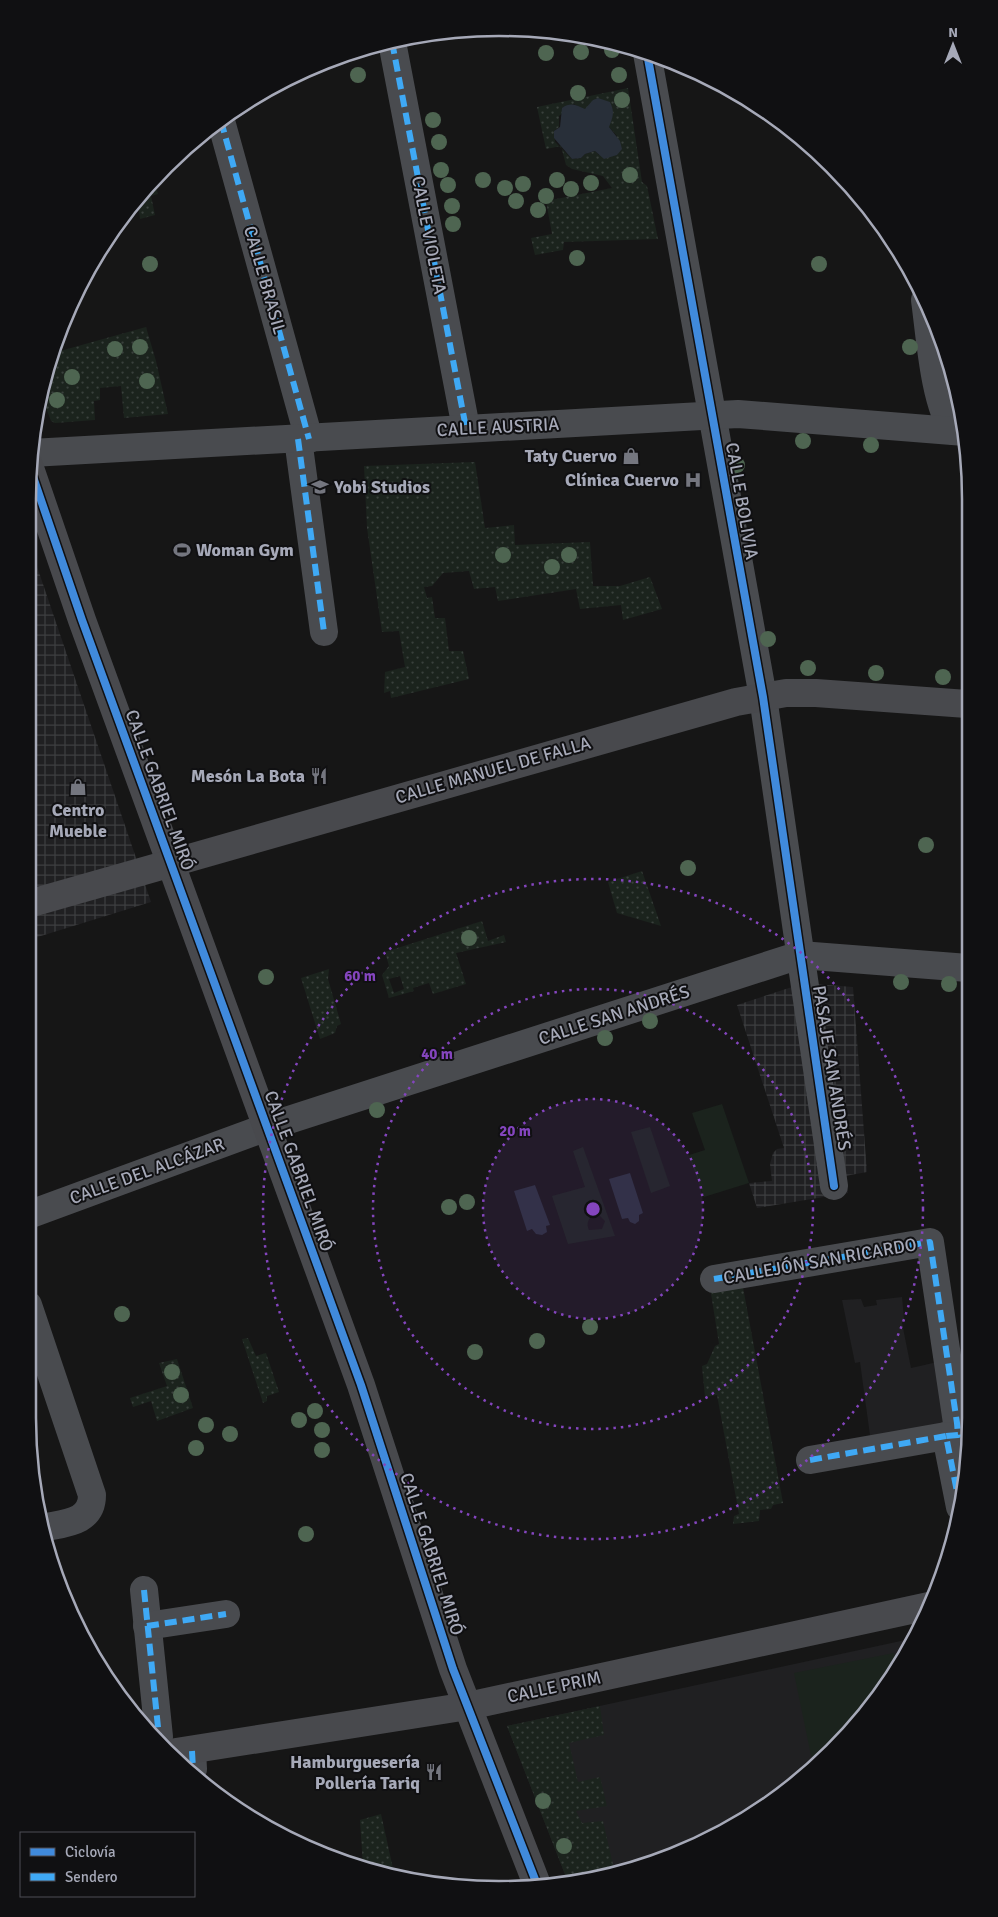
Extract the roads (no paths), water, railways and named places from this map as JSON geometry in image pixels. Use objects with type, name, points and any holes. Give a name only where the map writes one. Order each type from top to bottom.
[{"type":"street","name":"CALLE VIOLETA","points":[[393,49],[466,428]]},
{"type":"street","name":"CALLE BOLIVIA","points":[[648,61],[763,697],[800,956]]},
{"type":"street","name":"CALLE BRASIL","points":[[223,128],[304,439],[324,632]]},
{"type":"street","points":[[929,329],[944,415],[956,429]]},
{"type":"street","name":"CALLE AUSTRIA","points":[[39,453],[738,414],[957,432]]},
{"type":"street","name":"CALLE GABRIEL MIRÓ","points":[[36,487],[82,620],[361,1385],[453,1669],[535,1879]]},
{"type":"street","name":"CALLE MANUEL DE FALLA","points":[[36,902],[703,710],[763,697],[786,693],[816,693],[962,704]]},
{"type":"street","name":"CALLE SAN ANDRÉS","points":[[267,1127],[800,956],[962,968]]},
{"type":"street","name":"PASAJE SAN ANDRÉS","points":[[800,956],[834,1186]]},
{"type":"street","name":"CALLE DEL ALCÁZAR","points":[[36,1212],[267,1127]]},
{"type":"street","name":"CALLEJÓN SAN RICARDO","points":[[714,1279],[930,1242],[958,1434],[946,1436]]},
{"type":"street","points":[[36,1329],[90,1489],[90,1507],[87,1513],[72,1522],[49,1526]]},
{"type":"street","points":[[810,1460],[946,1436],[956,1488]]},
{"type":"street","points":[[144,1590],[158,1731]]},
{"type":"street","name":"CALLE PRIM","points":[[187,1757],[468,1706],[921,1608]]},
{"type":"street","points":[[147,1626],[226,1614]]},
{"type":"place","name":"Taty Cuervo","points":[[631,456]]},
{"type":"place","name":"Clínica Cuervo","points":[[693,480]]},
{"type":"place","name":"Yobi Studios","points":[[320,487]]},
{"type":"place","name":"Woman Gym","points":[[182,550]]},
{"type":"place","name":"Mesón La Bota","points":[[319,776]]},
{"type":"place","name":"Centro Mueble","points":[[78,787]]},
{"type":"place","name":"Hamburguesería Pollería Tariq","points":[[434,1772]]}]
